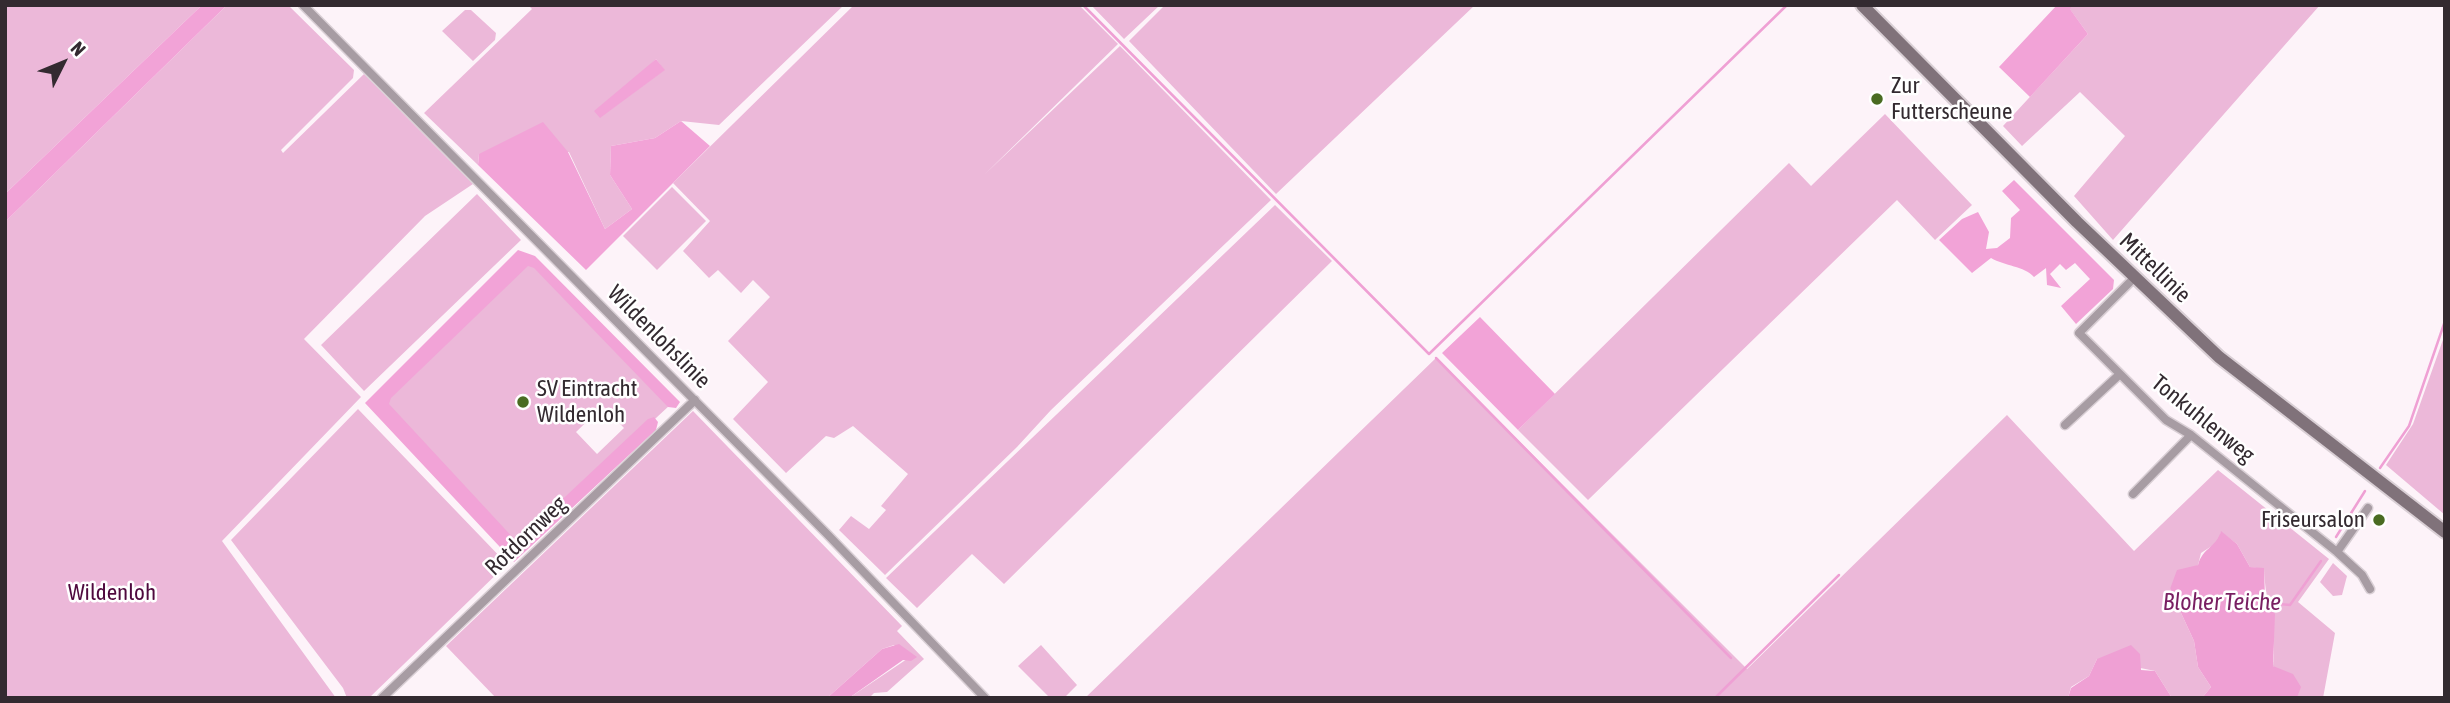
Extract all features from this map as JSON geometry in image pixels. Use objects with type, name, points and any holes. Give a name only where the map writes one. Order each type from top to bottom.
[{"type":"street","name":"Wildenlohslinie","points":[[303,5],[695,400],[985,698]]},
{"type":"street","name":"Mittellinie","points":[[1862,5],[2135,278],[2219,357],[2445,532]]},
{"type":"street","name":"Tonkuhlenweg","points":[[2135,278],[2079,333],[2166,420],[2191,435],[2337,552],[2362,575],[2370,589]]},
{"type":"street","points":[[2065,425],[2120,374]]},
{"type":"street","name":"Rotdornweg","points":[[382,698],[695,400]]},
{"type":"street","points":[[2133,495],[2191,435]]},
{"type":"street","points":[[2337,552],[2368,508]]},
{"type":"green space","points":[[5,5],[202,5],[5,194]]},
{"type":"green space","name":"Wildenloh","points":[[227,5],[288,5],[354,70],[353,78],[281,150],[283,153],[364,74],[473,184],[425,216],[304,339],[361,397],[222,541],[336,698],[5,698],[5,222]]},
{"type":"green space","points":[[528,5],[844,5],[719,125],[681,121],[655,138],[611,146],[610,175],[632,209],[605,229],[569,152],[479,154],[478,165],[424,113],[532,9]],"holes":[[[656,59],[664,70],[600,117]]]},
{"type":"green space","points":[[854,5],[1079,5],[1118,44],[984,175],[1120,46],[1271,200],[1051,410],[1017,447],[885,575],[839,530],[851,516],[869,529],[886,510],[881,506],[908,474],[853,426],[834,438],[826,436],[786,473],[733,419],[768,382],[728,341],[770,297],[753,280],[741,293],[718,270],[709,278],[683,251],[710,221],[673,183]]},
{"type":"green space","points":[[1091,5],[1160,5],[1124,39]]},
{"type":"green space","points":[[1165,5],[1475,5],[1276,194],[1129,41]]},
{"type":"green space","points":[[2072,5],[2320,5],[2113,240],[2074,196],[2125,136],[2080,92],[2022,146],[2003,126],[2088,34],[2069,8]]},
{"type":"green space","points":[[465,10],[471,10],[496,33],[495,40],[473,61],[442,31]]},
{"type":"green space","points":[[1885,114],[1972,205],[1935,240],[1897,200],[1588,500],[1518,430],[1789,163],[1811,186]]},
{"type":"green space","points":[[672,187],[706,221],[657,270],[623,236]]},
{"type":"green space","points":[[477,194],[521,240],[364,391],[321,345]]},
{"type":"green space","points":[[1275,205],[1332,261],[1004,584],[972,554],[917,608],[886,578]]},
{"type":"green space","name":"SV Eintracht Wildenloh","points":[[527,255],[670,405],[516,548],[376,400]],"holes":[[[603,406],[624,428],[597,454],[576,432]]]},
{"type":"green space","points":[[2445,334],[2445,515],[2386,465],[2413,424]]},
{"type":"green space","points":[[1436,358],[1747,669],[2007,415],[2134,551],[2218,470],[2329,559],[2298,602],[2335,633],[2323,698],[2297,698],[2300,687],[2273,666],[2273,642],[2264,569],[2250,567],[2237,544],[2221,532],[2218,542],[2201,553],[2198,565],[2170,589],[2194,641],[2198,667],[2211,687],[2202,698],[2172,698],[2155,671],[2097,659],[2089,676],[2071,687],[2068,698],[1085,698]]},
{"type":"green space","points":[[358,409],[507,564],[369,698],[347,698],[343,688],[231,540]]},
{"type":"green space","points":[[693,411],[902,626],[897,631],[924,659],[887,692],[874,693],[869,698],[849,698],[907,659],[894,645],[882,649],[827,698],[496,698],[446,646]]},
{"type":"green space","points":[[2333,563],[2347,576],[2342,595],[2333,596],[2320,582]]},
{"type":"green space","points":[[1041,645],[1077,685],[1064,698],[1050,698],[1018,666]]},
{"type":"shaded area","points":[[202,5],[227,5],[5,222],[5,194]]},
{"type":"shaded area","points":[[2057,5],[2072,5],[2070,9],[2088,34],[2030,97],[1999,67]]},
{"type":"shaded area","points":[[656,59],[665,70],[600,118],[594,111]]},
{"type":"shaded area","points":[[681,121],[710,146],[586,270],[478,165],[479,154],[543,122],[568,152],[605,229],[632,209],[610,175],[611,146],[655,138]]},
{"type":"shaded area","points":[[2014,180],[2114,280],[2113,289],[2076,324],[2061,306],[2090,279],[2075,263],[2066,270],[2060,264],[2050,274],[2061,288],[2047,285],[2046,268],[2034,277],[1991,258],[1972,273],[1939,240],[1962,219],[1978,212],[1989,232],[1986,249],[1997,248],[2010,238],[2011,218],[2020,210],[2002,191]]},
{"type":"shaded area","points":[[518,250],[535,256],[680,402],[676,408],[668,407],[534,268],[528,266],[391,398],[389,404],[517,542],[648,419],[654,417],[658,422],[656,430],[514,562],[365,403]]},
{"type":"shaded area","points":[[1480,317],[1555,394],[1518,430],[1442,353]]},
{"type":"water","name":"Bloher Teiche","points":[[2221,531],[2237,544],[2250,567],[2264,568],[2265,598],[2275,614],[2273,666],[2293,674],[2301,687],[2297,698],[2202,698],[2211,687],[2198,667],[2194,641],[2170,589],[2177,570],[2198,565]]},
{"type":"water","points":[[899,644],[917,657],[911,661],[903,660],[849,698],[827,698],[882,649]]},
{"type":"water","name":"Bloher Teiche","points":[[2131,645],[2140,654],[2141,670],[2155,671],[2172,698],[2068,698],[2071,688],[2089,676],[2097,659]]},
{"type":"waterway","points":[[1083,5],[1429,354],[1787,5]]},
{"type":"waterway","points":[[2380,468],[2409,426],[2445,321]]},
{"type":"waterway","points":[[1436,358],[1731,658]]},
{"type":"waterway","points":[[2336,537],[2365,491]]},
{"type":"waterway","points":[[2268,603],[2290,605],[2321,561]]},
{"type":"waterway","points":[[1715,698],[1839,575]]},
{"type":"place","name":"Zur Futterscheune","points":[[1877,99]]},
{"type":"place","name":"SV Eintracht Wildenloh","points":[[523,402]]},
{"type":"place","name":"Friseursalon","points":[[2379,520]]}]
